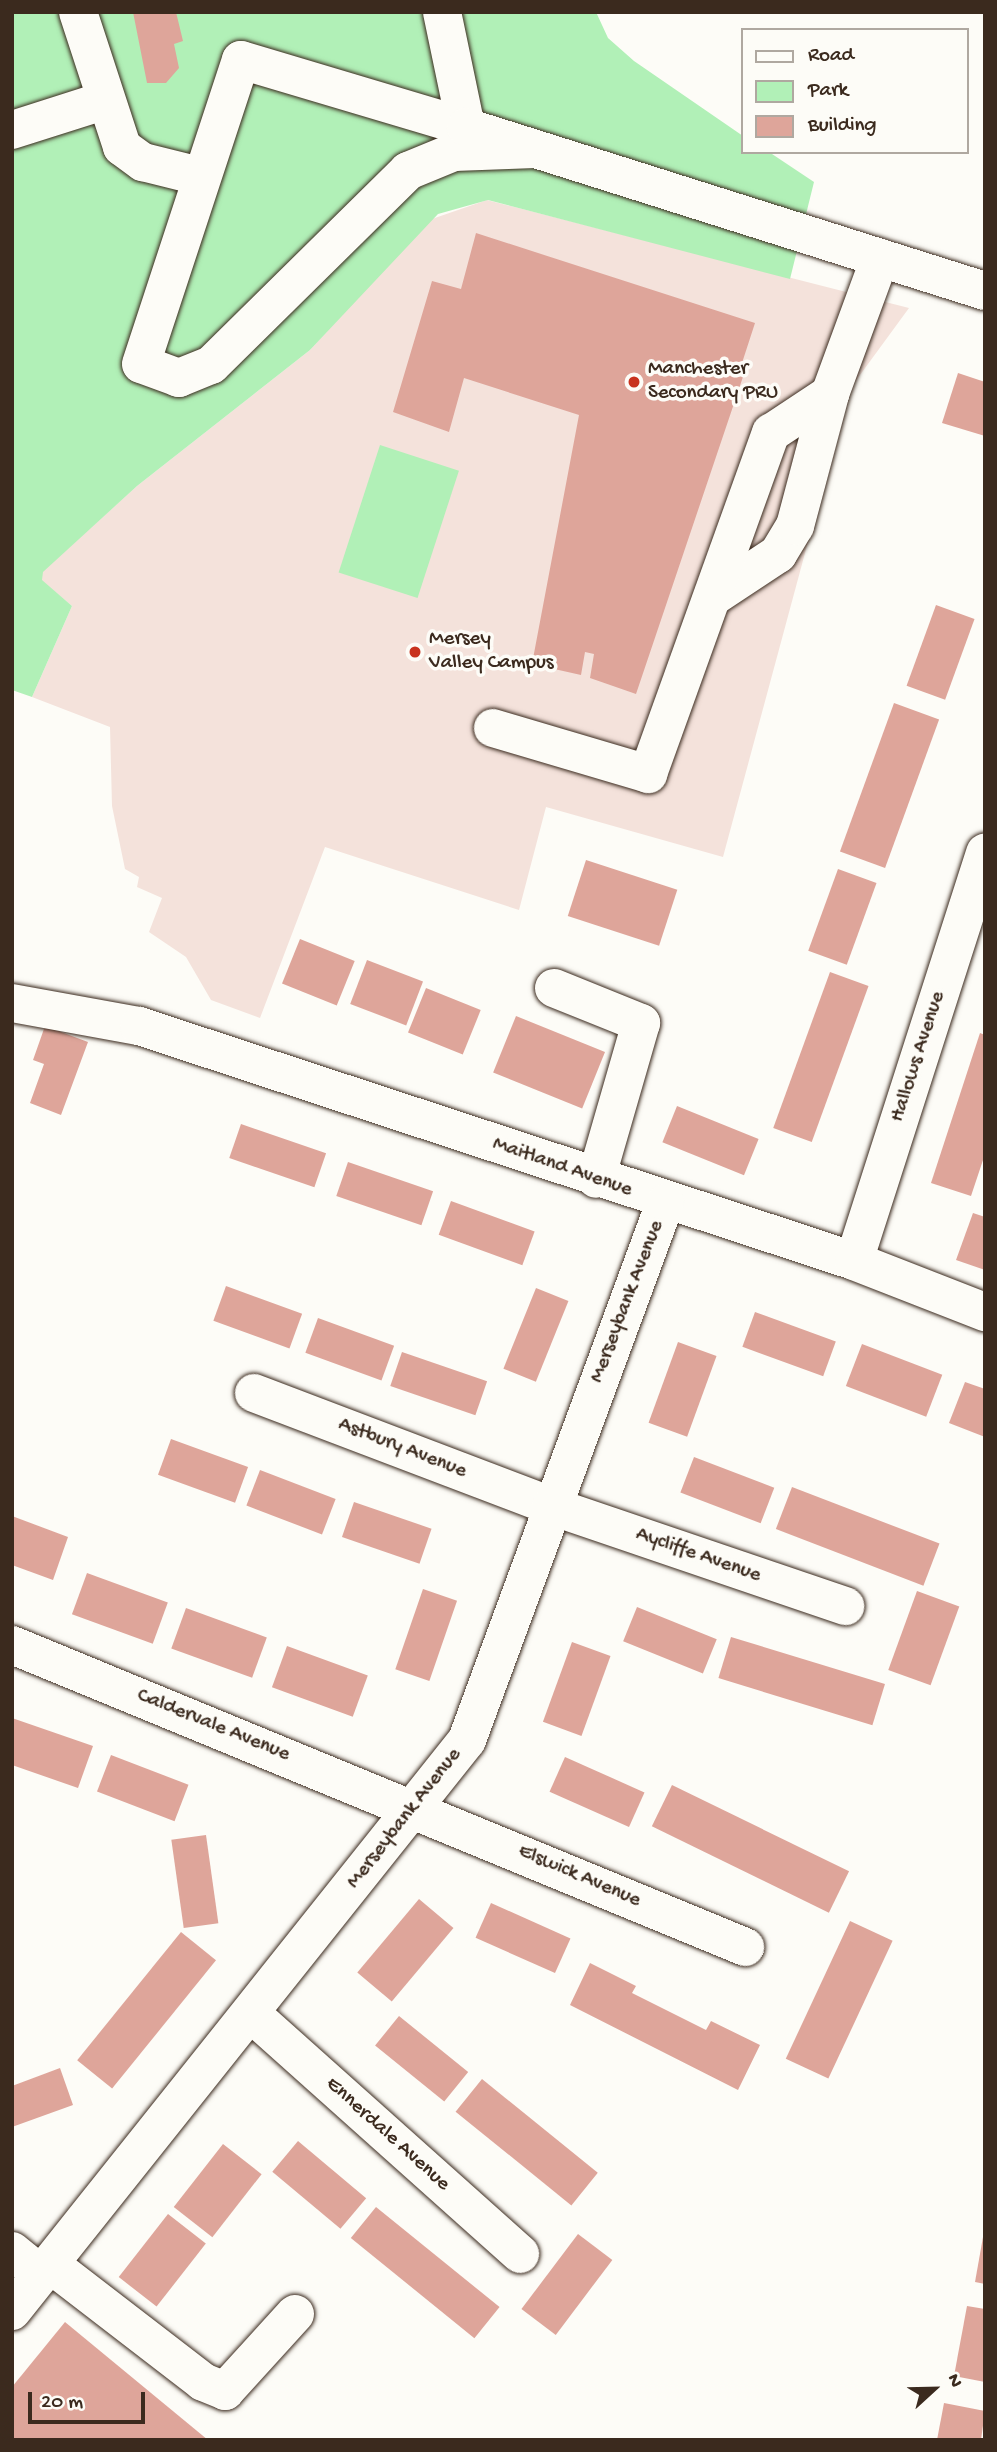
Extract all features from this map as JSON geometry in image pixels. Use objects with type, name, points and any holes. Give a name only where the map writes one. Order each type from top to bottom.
[{"type":"street","points":[[78,12],[103,101],[122,147],[143,162],[199,176]]},
{"type":"street","points":[[442,12],[466,127]]},
{"type":"street","points":[[535,149],[454,152],[408,171],[211,365],[179,378],[141,364],[199,176],[241,60],[466,127],[985,290]]},
{"type":"street","points":[[12,130],[103,101]]},
{"type":"street","points":[[713,597],[778,554],[795,526],[830,394],[880,258]]},
{"type":"street","points":[[492,728],[648,774],[771,433],[830,394]]},
{"type":"street","name":"Hallows Avenue","points":[[854,1261],[985,853]]},
{"type":"street","points":[[554,988],[641,1023],[596,1179]]},
{"type":"street","name":"Maitland Avenue","points":[[12,1003],[139,1026],[665,1203],[854,1261],[985,1312]]},
{"type":"street","name":"Merseybank Avenue","points":[[12,2311],[254,2016],[467,1740],[551,1506],[665,1203]]},
{"type":"street","name":"Astbury Avenue","points":[[254,1393],[551,1506]]},
{"type":"street","name":"Aycliffe Avenue","points":[[551,1506],[845,1606]]},
{"type":"street","name":"Caldervale Avenue","points":[[12,1645],[414,1806]]},
{"type":"street","name":"Elswick Avenue","points":[[414,1806],[745,1947]]},
{"type":"street","name":"Ennerdale Avenue","points":[[254,2016],[520,2254]]},
{"type":"street","points":[[12,2251],[46,2270],[203,2382],[225,2391],[295,2314]]},
{"type":"shaded area","name":"Mersey Valley Campus","points":[[487,200],[909,308],[849,390],[723,857],[546,807],[519,910],[325,847],[260,1018],[211,1000],[186,957],[149,932],[162,898],[137,887],[139,877],[125,869],[112,806],[110,727],[32,697],[72,606],[41,580],[42,572],[137,486],[310,350],[429,220]]},
{"type":"green space","points":[[12,12],[596,12],[608,38],[634,61],[741,135],[741,154],[772,154],[814,182],[790,279],[488,200],[438,214],[310,350],[137,486],[43,572],[42,580],[72,606],[32,697],[12,690]]},
{"type":"green space","points":[[380,445],[459,471],[418,598],[339,572]]},
{"type":"building","points":[[133,12],[176,12],[183,41],[174,44],[179,68],[166,83],[147,83]]},
{"type":"building","points":[[476,233],[755,323],[742,363],[747,365],[636,694],[590,678],[594,654],[585,652],[581,675],[532,664],[579,415],[464,378],[449,432],[393,412],[432,281],[461,289]]},
{"type":"building","points":[[958,373],[985,382],[985,436],[942,423]]},
{"type":"building","points":[[936,605],[975,619],[945,700],[907,686]]},
{"type":"building","points":[[894,703],[939,719],[885,868],[840,851]]},
{"type":"building","points":[[586,860],[677,890],[659,946],[568,916]]},
{"type":"building","points":[[838,869],[877,883],[847,965],[808,951]]},
{"type":"building","points":[[300,939],[355,961],[337,1006],[282,984]]},
{"type":"building","points":[[367,960],[423,982],[406,1025],[350,1004]]},
{"type":"building","points":[[830,972],[869,986],[812,1142],[773,1128]]},
{"type":"building","points":[[426,988],[481,1010],[463,1055],[408,1033]]},
{"type":"building","points":[[516,1016],[605,1052],[582,1109],[493,1073]]},
{"type":"building","points":[[45,1026],[88,1042],[61,1115],[30,1103],[44,1064],[33,1060]]},
{"type":"building","points":[[980,1033],[985,1035],[985,1154],[971,1196],[931,1183]]},
{"type":"building","points":[[677,1106],[759,1139],[744,1175],[662,1142]]},
{"type":"building","points":[[241,1124],[326,1153],[314,1187],[229,1158]]},
{"type":"building","points":[[348,1162],[433,1191],[421,1225],[336,1196]]},
{"type":"building","points":[[451,1201],[535,1231],[522,1265],[439,1235]]},
{"type":"building","points":[[973,1213],[985,1217],[985,1270],[956,1260]]},
{"type":"building","points":[[226,1286],[302,1314],[289,1348],[213,1321]]},
{"type":"building","points":[[536,1288],[568,1301],[536,1382],[503,1369]]},
{"type":"building","points":[[755,1312],[836,1341],[823,1376],[742,1347]]},
{"type":"building","points":[[318,1318],[394,1346],[381,1380],[305,1353]]},
{"type":"building","points":[[678,1342],[717,1356],[687,1437],[649,1423]]},
{"type":"building","points":[[862,1344],[942,1375],[926,1417],[846,1386]]},
{"type":"building","points":[[402,1352],[487,1381],[475,1415],[390,1386]]},
{"type":"building","points":[[965,1382],[985,1389],[985,1437],[949,1423]]},
{"type":"building","points":[[171,1439],[248,1467],[235,1503],[158,1475]]},
{"type":"building","points":[[694,1457],[774,1488],[761,1523],[680,1492]]},
{"type":"building","points":[[260,1470],[336,1499],[322,1535],[246,1505]]},
{"type":"building","points":[[792,1487],[940,1544],[923,1586],[776,1529]]},
{"type":"building","points":[[354,1502],[432,1529],[419,1564],[342,1537]]},
{"type":"building","points":[[12,1516],[68,1537],[53,1580],[12,1565]]},
{"type":"building","points":[[87,1573],[168,1602],[153,1644],[72,1614]]},
{"type":"building","points":[[423,1589],[457,1601],[429,1681],[395,1669]]},
{"type":"building","points":[[917,1591],[959,1606],[931,1685],[888,1670]]},
{"type":"building","points":[[637,1607],[717,1639],[703,1674],[623,1641]]},
{"type":"building","points":[[186,1608],[267,1637],[252,1678],[171,1648]]},
{"type":"building","points":[[731,1637],[885,1684],[872,1725],[718,1678]]},
{"type":"building","points":[[572,1642],[611,1656],[581,1736],[543,1722]]},
{"type":"building","points":[[287,1646],[368,1675],[353,1717],[272,1687]]},
{"type":"building","points":[[12,1718],[93,1746],[78,1788],[12,1765]]},
{"type":"building","points":[[111,1755],[188,1785],[175,1821],[97,1791]]},
{"type":"building","points":[[565,1757],[644,1792],[629,1827],[550,1792]]},
{"type":"building","points":[[672,1785],[849,1871],[829,1913],[652,1826]]},
{"type":"building","points":[[206,1835],[218,1923],[184,1928],[171,1840]]},
{"type":"building","points":[[419,1899],[453,1928],[392,2001],[357,1973]]},
{"type":"building","points":[[491,1903],[570,1938],[555,1973],[476,1938]]},
{"type":"building","points":[[850,1921],[893,1941],[828,2079],[786,2059]]},
{"type":"building","points":[[181,1932],[216,1960],[112,2089],[77,2060]]},
{"type":"building","points":[[590,1963],[636,1986],[632,1993],[706,2030],[711,2021],[760,2045],[738,2090],[570,2005]]},
{"type":"building","points":[[399,2016],[468,2072],[444,2102],[375,2046]]},
{"type":"building","points":[[60,2068],[73,2105],[12,2127],[12,2086]]},
{"type":"building","points":[[482,2079],[598,2173],[571,2205],[456,2112]]},
{"type":"building","points":[[298,2141],[366,2198],[340,2229],[272,2172]]},
{"type":"building","points":[[223,2144],[262,2174],[212,2237],[174,2207]]},
{"type":"building","points":[[376,2207],[500,2307],[474,2338],[351,2238]]},
{"type":"building","points":[[168,2214],[206,2244],[157,2307],[119,2277]]},
{"type":"building","points":[[578,2234],[612,2260],[556,2335],[521,2309]]},
{"type":"building","points":[[983,2237],[985,2238],[985,2284],[975,2282]]},
{"type":"building","points":[[967,2306],[985,2309],[985,2382],[954,2376]]},
{"type":"building","points":[[65,2322],[208,2440],[12,2440],[12,2387]]},
{"type":"building","points":[[944,2403],[985,2411],[981,2440],[937,2440]]},
{"type":"place","name":"Manchester Secondary PRU","points":[[634,382]]},
{"type":"place","name":"Mersey Valley Campus","points":[[415,652]]}]
